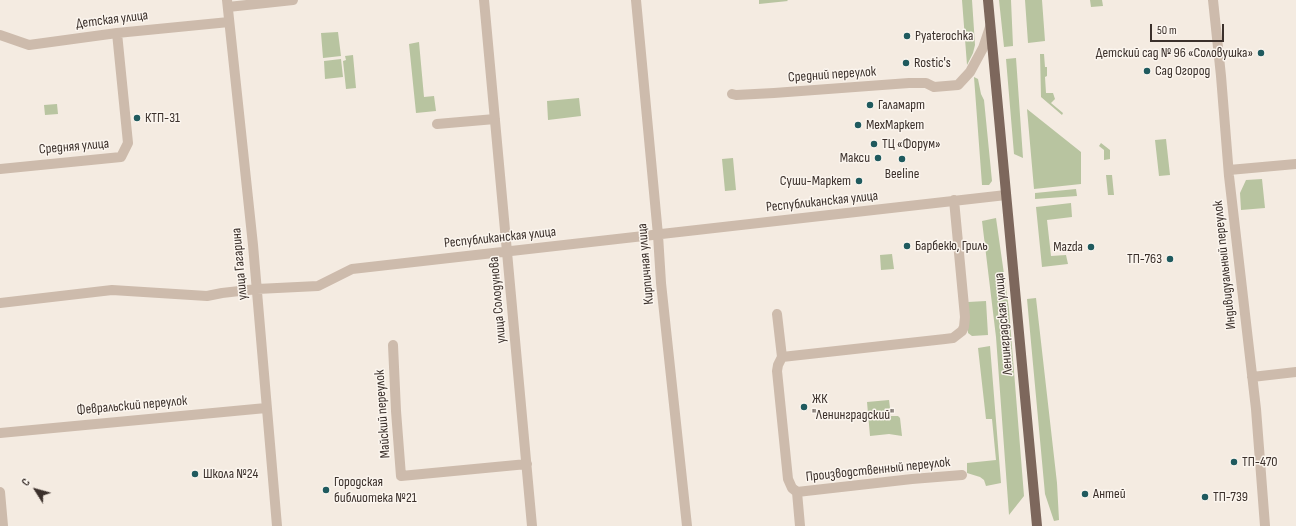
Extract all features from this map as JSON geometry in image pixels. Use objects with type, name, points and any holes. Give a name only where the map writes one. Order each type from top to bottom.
[{"type":"main road","name":"Ленинградская улица","points":[[988,0],[1037,526]]},
{"type":"street","points":[[227,4],[293,0]]},
{"type":"street","name":"улица Солодунова","points":[[484,0],[532,526]]},
{"type":"street","name":"Кирпичная улица","points":[[636,0],[658,235],[661,283],[687,526]]},
{"type":"street","name":"Индивидуальный переулок","points":[[1213,0],[1221,76],[1228,170],[1252,377],[1265,526]]},
{"type":"street","name":"улица Гагарина","points":[[227,4],[257,289],[277,526]]},
{"type":"street","name":"Детская улица","points":[[0,35],[29,45],[117,33],[229,22]]},
{"type":"street","name":"Средний переулок","points":[[732,94],[774,93],[915,83],[926,83],[934,87],[958,85],[970,72],[983,48],[990,27]]},
{"type":"street","name":"Средняя улица","points":[[0,169],[121,157],[128,143],[117,33]]},
{"type":"street","points":[[437,124],[495,119]]},
{"type":"street","points":[[1228,170],[1296,164]]},
{"type":"street","name":"Республиканская улица","points":[[0,303],[112,290],[207,296],[257,289],[318,286],[352,269],[832,216],[954,200],[1006,196]]},
{"type":"street","points":[[782,357],[945,340],[953,338],[962,331],[965,317],[954,200]]},
{"type":"street","name":"Производственный переулок","points":[[777,314],[782,357],[777,371],[788,479],[792,488],[797,492],[962,475]]},
{"type":"street","name":"Майский переулок","points":[[393,345],[401,476],[527,464]]},
{"type":"street","points":[[1252,377],[1296,372]]},
{"type":"street","name":"Февральский переулок","points":[[0,433],[266,408]]},
{"type":"street","points":[[0,492],[3,526]]},
{"type":"street","name":"Производственный переулок","points":[[797,492],[800,526]]},
{"type":"green space","points":[[759,0],[787,0],[788,1],[759,4]]},
{"type":"green space","points":[[962,0],[972,0],[975,45],[967,65]]},
{"type":"green space","points":[[999,0],[1011,0],[1013,46],[1004,47]]},
{"type":"green space","points":[[1025,0],[1042,0],[1045,41],[1028,43]]},
{"type":"green space","points":[[1090,0],[1102,0],[1103,6],[1091,7]]},
{"type":"green space","points":[[338,32],[341,56],[323,58],[321,33]]},
{"type":"green space","points":[[419,42],[424,97],[434,96],[436,111],[416,113],[409,44]]},
{"type":"green space","points":[[1040,54],[1044,54],[1045,67],[1047,67],[1047,76],[1045,77],[1046,93],[1053,93],[1055,99],[1051,103],[1063,113],[1062,115],[1041,97]]},
{"type":"green space","points":[[353,55],[356,88],[346,89],[343,61],[346,60],[345,56]]},
{"type":"green space","points":[[1016,58],[1023,158],[1014,154],[1006,59]]},
{"type":"green space","points":[[341,59],[343,77],[325,79],[324,61]]},
{"type":"green space","points":[[974,77],[978,79],[981,94],[984,100],[992,181],[989,185],[982,185]]},
{"type":"green space","points":[[579,98],[581,116],[548,120],[547,101]]},
{"type":"green space","points":[[57,104],[58,114],[45,115],[44,105]]},
{"type":"green space","points":[[1027,109],[1081,152],[1081,184],[1034,189]]},
{"type":"green space","points":[[1166,139],[1170,175],[1159,176],[1155,140]]},
{"type":"green space","points":[[1101,143],[1110,150],[1110,159],[1104,160],[1104,150],[1099,146]]},
{"type":"green space","points":[[733,158],[736,190],[725,191],[722,159]]},
{"type":"green space","points":[[1106,175],[1112,175],[1114,195],[1108,195]]},
{"type":"green space","points":[[1262,179],[1265,208],[1241,210],[1240,193],[1246,180]]},
{"type":"green space","points":[[1076,189],[1077,196],[1035,199],[1035,193]]},
{"type":"green space","points":[[1071,203],[1072,217],[1047,220],[1051,256],[1066,255],[1068,264],[1042,267],[1036,207]]},
{"type":"green space","points":[[996,218],[1009,309],[1024,496],[1009,515],[996,337],[982,221]]},
{"type":"green space","points":[[892,254],[894,269],[881,270],[880,255]]},
{"type":"green space","points":[[1036,298],[1057,483],[1059,520],[1054,521],[1045,494],[1027,299]]},
{"type":"green space","points":[[986,301],[988,335],[972,336],[968,333],[968,302]]},
{"type":"green space","points":[[990,346],[1001,483],[986,486],[984,480],[980,477],[967,473],[967,463],[996,460],[992,419],[986,419],[978,348]]},
{"type":"green space","points":[[889,400],[891,416],[898,416],[900,418],[902,436],[889,434],[870,436],[867,402]]},
{"type":"place","name":"Pyaterochka","points":[[907,36]]},
{"type":"place","name":"Детский сад № 96 «Соловушка»","points":[[1261,53]]},
{"type":"place","name":"Rostic's","points":[[906,63]]},
{"type":"place","name":"Сад Огород","points":[[1147,71]]},
{"type":"place","name":"Галамарт","points":[[870,105]]},
{"type":"place","name":"КТП-31","points":[[137,118]]},
{"type":"place","name":"МехМаркет","points":[[858,125]]},
{"type":"place","name":"ТЦ «Форум»","points":[[874,144]]},
{"type":"place","name":"Макси","points":[[878,158]]},
{"type":"place","name":"Beeline","points":[[902,159]]},
{"type":"place","name":"Суши-Маркет","points":[[859,181]]},
{"type":"place","name":"Барбекю, Гриль","points":[[907,246]]},
{"type":"place","name":"Mazda","points":[[1091,247]]},
{"type":"place","name":"ТП-763","points":[[1170,259]]},
{"type":"place","name":"ЖК \"Ленинградский\"","points":[[804,407]]},
{"type":"place","name":"ТП-470","points":[[1234,462]]},
{"type":"place","name":"Школа №24","points":[[195,474]]},
{"type":"place","name":"Городская библиотека №21","points":[[326,490]]},
{"type":"place","name":"Антей","points":[[1085,494]]},
{"type":"place","name":"ТП-739","points":[[1205,497]]}]
